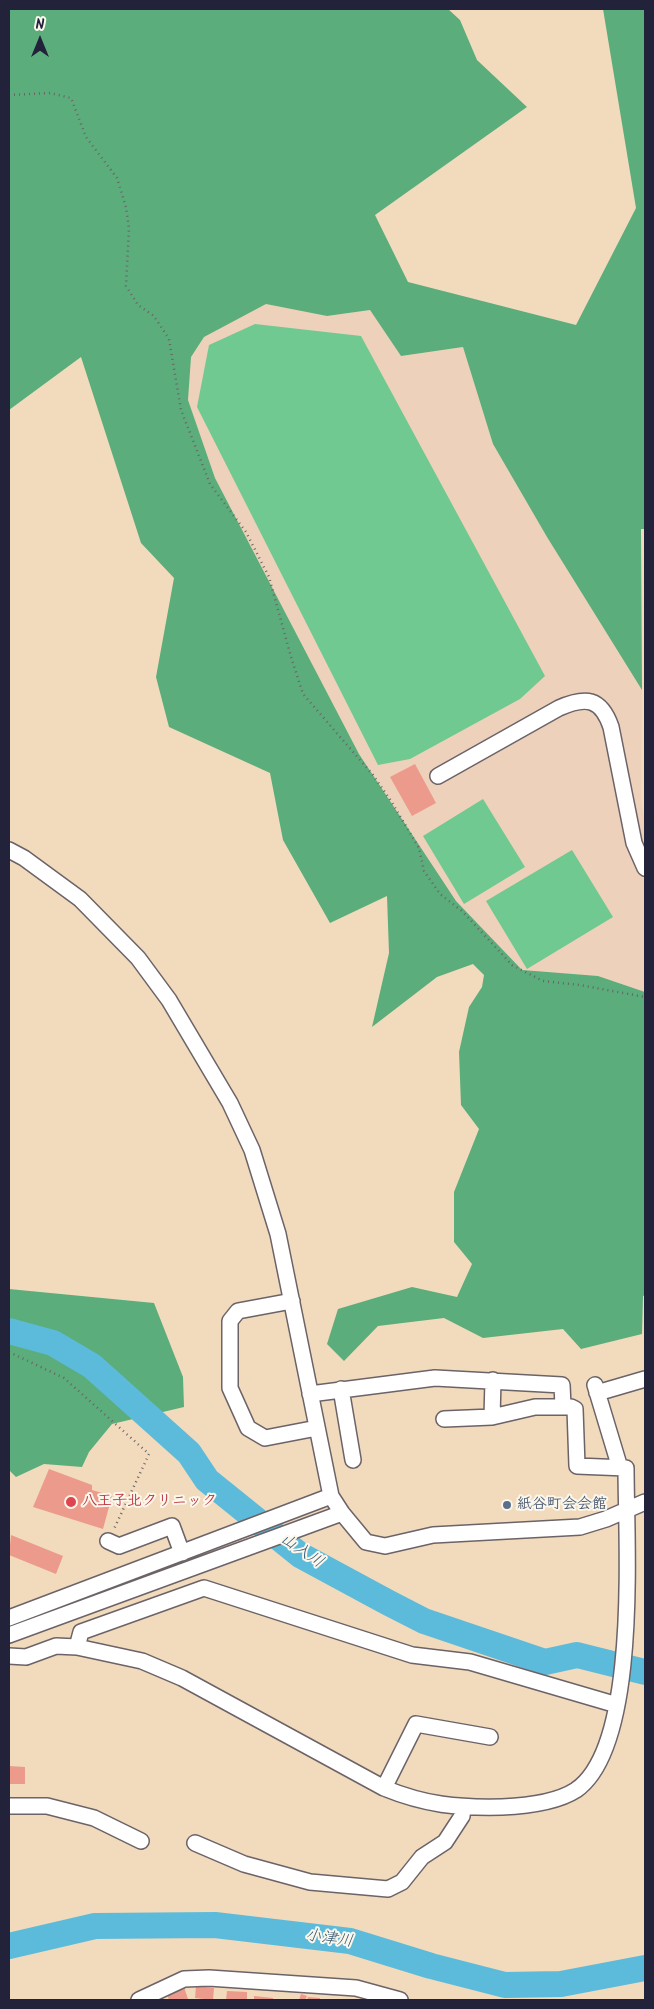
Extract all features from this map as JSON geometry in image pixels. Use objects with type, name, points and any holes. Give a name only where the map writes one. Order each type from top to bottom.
[{"type":"street","points":[[438,776],[559,708],[573,702],[596,703],[606,711],[611,727],[634,843],[645,868]]},
{"type":"street","points":[[9,850],[24,858],[80,899],[138,958],[169,1000],[230,1103],[252,1150],[278,1234],[331,1496],[342,1514],[366,1542],[385,1546],[433,1535],[580,1527],[606,1519],[645,1502]]},
{"type":"street","points":[[292,1301],[238,1311],[230,1321],[230,1388],[248,1428],[265,1438],[317,1428]]},
{"type":"street","points":[[310,1394],[435,1378],[493,1380],[562,1385],[563,1406]]},
{"type":"street","points":[[620,1468],[596,1389],[645,1379]]},
{"type":"street","points":[[492,1417],[493,1380]]},
{"type":"street","points":[[341,1390],[353,1460]]},
{"type":"street","points":[[9,1656],[26,1657],[56,1646],[77,1647],[142,1661],[182,1678],[384,1788],[408,1798],[437,1805],[463,1808],[514,1806],[540,1802],[575,1790],[595,1769],[618,1701],[626,1650],[626,1468],[577,1466],[575,1409],[563,1406],[535,1406],[492,1417],[444,1418]]},
{"type":"street","points":[[9,1618],[331,1496]]},
{"type":"street","points":[[9,1635],[255,1544],[342,1514]]},
{"type":"street","points":[[108,1541],[119,1546],[172,1526],[182,1553]]},
{"type":"street","points":[[77,1647],[81,1632],[204,1588],[412,1655],[470,1662],[618,1701]]},
{"type":"street","points":[[384,1788],[416,1724],[490,1737]]},
{"type":"street","points":[[9,1806],[47,1806],[94,1818],[141,1841]]},
{"type":"street","points":[[195,1843],[244,1864],[310,1882],[388,1889],[402,1882],[422,1857],[445,1842],[462,1816],[463,1808]]},
{"type":"street","points":[[139,2000],[184,1979],[209,1978],[356,1988],[400,2000]]},
{"type":"path","points":[[9,95],[50,93],[71,98],[86,137],[117,178],[126,207],[129,229],[126,286],[138,305],[154,316],[169,339],[181,410],[210,484],[246,532],[269,577],[303,694],[372,774],[391,801],[419,848],[424,871],[440,894],[462,911],[512,966],[543,981],[580,985],[645,997]]},
{"type":"path","points":[[9,1352],[64,1378],[122,1428],[148,1454],[108,1541]]},
{"type":"shaded area","points":[[266,304],[327,316],[370,310],[401,356],[463,347],[493,444],[547,537],[642,690],[641,798],[645,823],[645,992],[598,976],[522,971],[456,901],[359,754],[215,478],[188,400],[190,357],[204,337]]},
{"type":"green space","points":[[9,9],[448,9],[460,20],[477,60],[527,107],[375,215],[408,282],[576,325],[636,208],[603,9],[645,9],[645,529],[641,529],[642,690],[547,537],[493,444],[463,347],[401,356],[370,310],[327,316],[266,304],[204,337],[191,357],[188,400],[215,478],[359,754],[456,901],[522,970],[598,976],[645,992],[645,1295],[643,1296],[642,1334],[581,1349],[563,1329],[483,1338],[444,1318],[378,1326],[344,1361],[327,1344],[338,1309],[412,1287],[457,1297],[472,1264],[454,1242],[454,1192],[479,1129],[461,1105],[459,1052],[469,1007],[482,987],[484,975],[473,964],[437,977],[372,1027],[389,953],[387,896],[330,923],[283,840],[270,773],[169,727],[156,677],[174,578],[141,543],[81,357],[9,410]]},
{"type":"green space","points":[[255,324],[361,336],[545,676],[520,699],[410,759],[378,765],[197,407],[209,345]]},
{"type":"green space","points":[[483,799],[525,867],[464,904],[423,836]]},
{"type":"green space","points":[[572,850],[613,917],[527,969],[486,901]]},
{"type":"green space","points":[[9,1289],[154,1303],[183,1377],[184,1407],[112,1424],[89,1452],[82,1467],[44,1464],[16,1477],[9,1470]]},
{"type":"building","points":[[415,764],[436,803],[412,816],[390,777]]},
{"type":"building","points":[[49,1469],[92,1485],[92,1490],[112,1496],[103,1529],[33,1507]]},
{"type":"building","points":[[11,1535],[63,1556],[56,1574],[9,1555]]},
{"type":"building","points":[[9,1766],[25,1767],[25,1784],[9,1784]]},
{"type":"building","points":[[183,1984],[188,1999],[169,2000],[166,1990]]},
{"type":"building","points":[[196,1986],[214,1988],[213,2000],[195,1998]]},
{"type":"building","points":[[227,1991],[247,1992],[247,2000],[226,2000]]},
{"type":"building","points":[[301,1994],[307,1996],[305,2000],[299,2000]]},
{"type":"building","points":[[254,1996],[273,1998],[273,2000],[254,2000]]},
{"type":"building","points":[[308,1997],[320,1998],[320,2000],[307,2000]]},
{"type":"waterway","name":"山入川","points":[[9,1331],[53,1343],[92,1366],[189,1453],[207,1480],[300,1555],[387,1602],[424,1621],[545,1662],[577,1655],[645,1672]]},
{"type":"waterway","name":"小津川","points":[[9,1946],[95,1926],[215,1925],[350,1941],[431,1966],[505,1985],[561,1984],[645,1968]]},
{"type":"place","name":"八王子北クリニック","points":[[71,1502]]},
{"type":"place","name":"紙谷町会会館","points":[[507,1505]]}]
